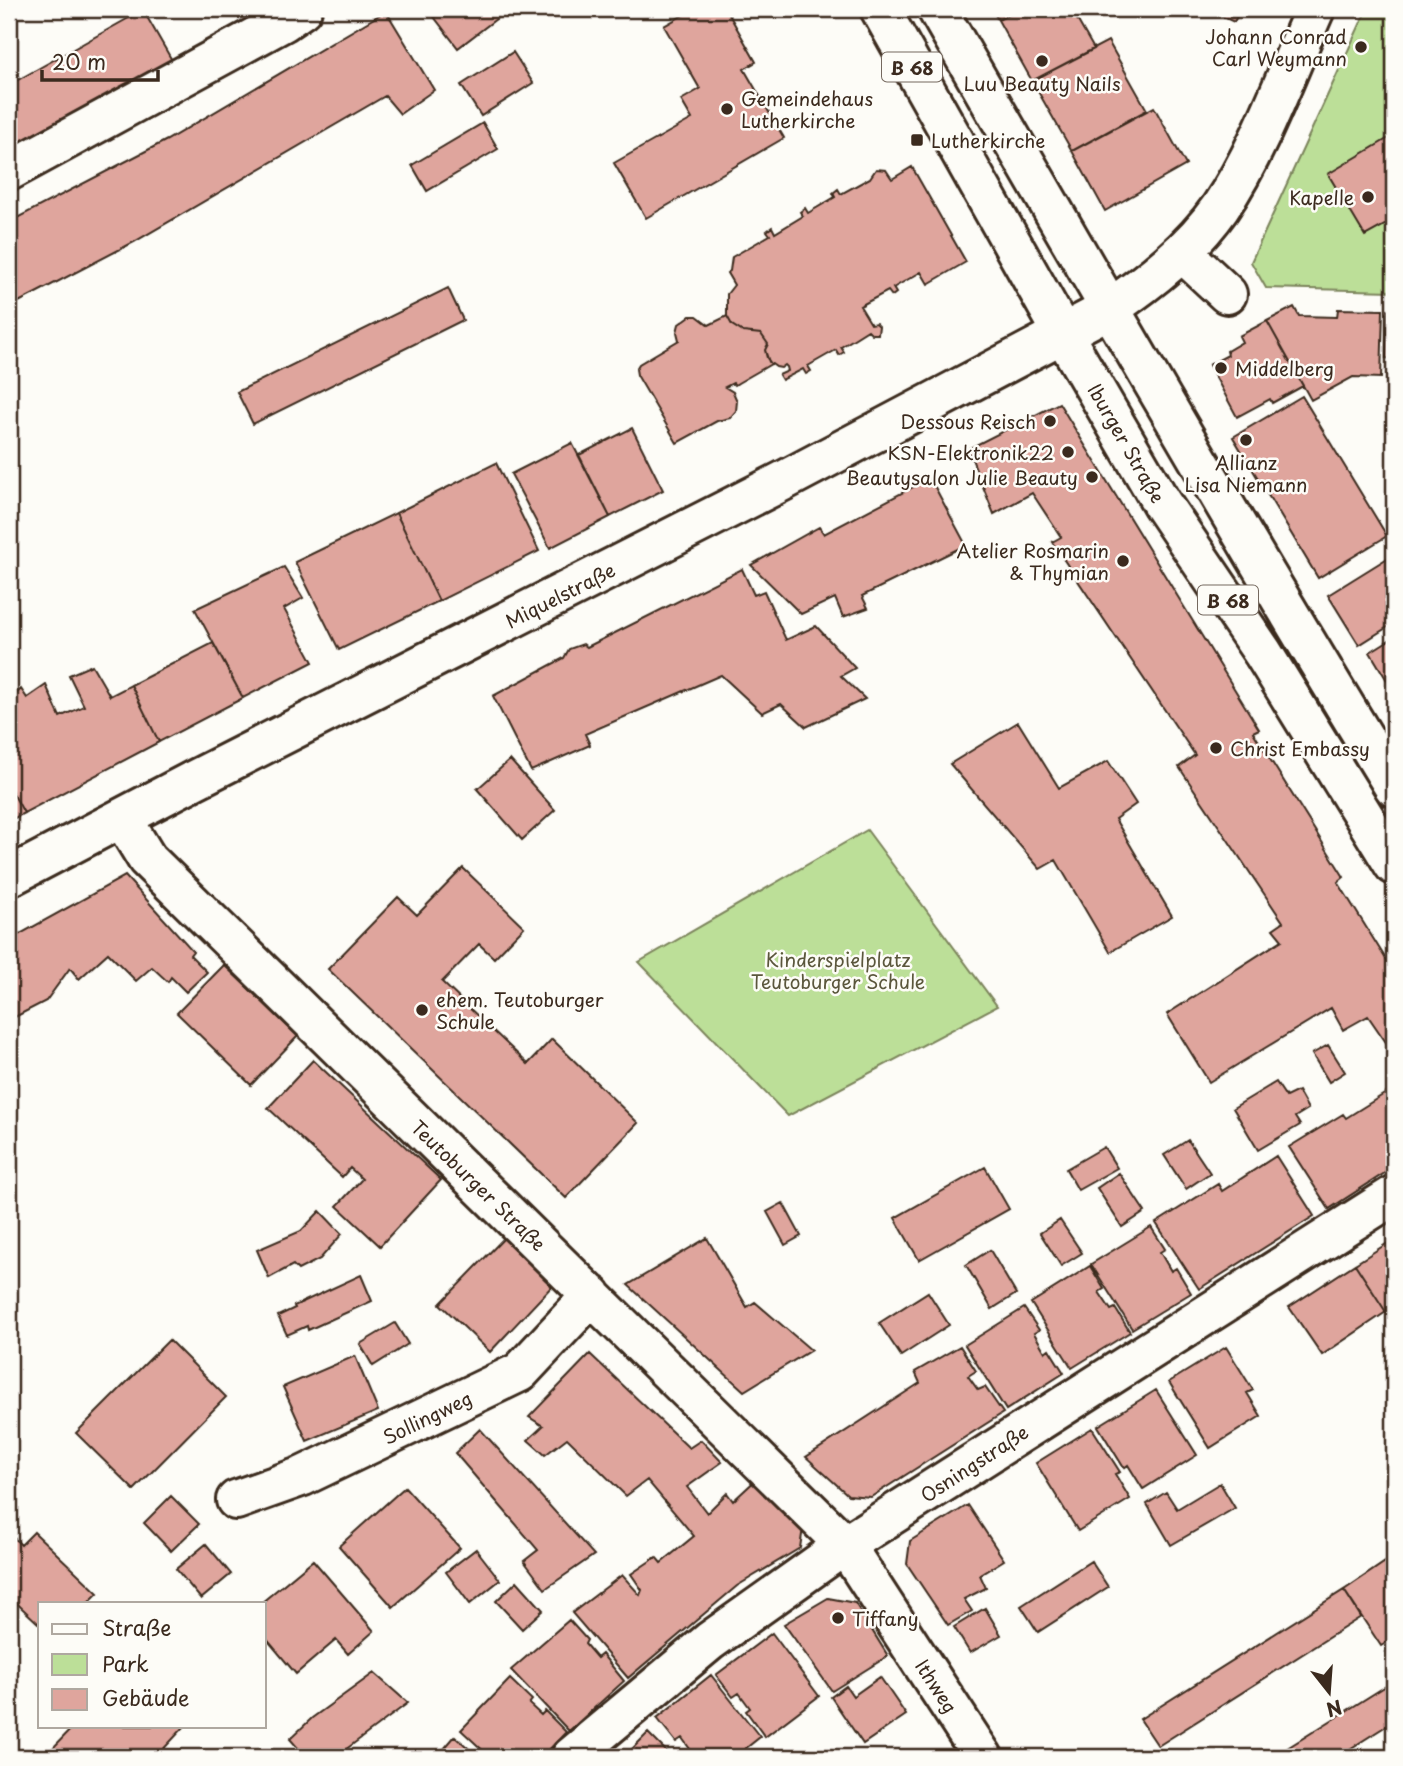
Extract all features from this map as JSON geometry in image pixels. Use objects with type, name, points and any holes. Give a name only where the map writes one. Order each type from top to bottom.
[{"type":"street","name":"Iburger Straße","points":[[880,9],[1162,504],[1263,653],[1394,865]]},
{"type":"street","name":"B 68","points":[[937,9],[1109,309],[1394,787]]},
{"type":"street","name":"Miquelstraße","points":[[9,877],[771,488],[1109,309],[1142,286],[1182,252],[1219,209],[1245,166],[1315,9]]},
{"type":"street","points":[[9,171],[287,13]]},
{"type":"street","points":[[1182,252],[1227,294]]},
{"type":"street","name":"Teutoburger Straße","points":[[122,818],[147,859],[845,1545]]},
{"type":"street","name":"Osningstraße","points":[[571,1757],[710,1642],[845,1545],[1394,1195]]},
{"type":"street","name":"Sollingweg","points":[[236,1500],[303,1476],[520,1371],[592,1295]]},
{"type":"street","name":"Ithweg","points":[[845,1545],[983,1757]]},
{"type":"green space","points":[[1367,9],[1394,9],[1394,291],[1266,288],[1251,262]]},
{"type":"green space","name":"Kinderspielplatz Teutoburger Schule","points":[[867,830],[997,1006],[788,1116],[639,962]]},
{"type":"building","points":[[428,9],[509,9],[458,48]]},
{"type":"building","name":"Gemeindehaus Lutherkirche","points":[[694,9],[726,9],[756,62],[744,69],[784,138],[646,218],[614,163],[692,119],[681,100],[700,89],[664,26]]},
{"type":"building","points":[[992,9],[1020,9],[998,20]]},
{"type":"building","points":[[1020,9],[1071,9],[1094,49],[1032,81],[998,20]]},
{"type":"building","points":[[1206,9],[1241,9],[1234,22]]},
{"type":"building","points":[[143,10],[177,69],[9,159],[9,85]]},
{"type":"building","points":[[386,11],[434,90],[400,114],[385,96],[134,242],[9,307],[9,222],[167,140]]},
{"type":"building","points":[[1108,41],[1147,110],[1072,151],[1032,81]]},
{"type":"building","points":[[513,52],[533,83],[481,116],[461,85]]},
{"type":"building","points":[[1154,107],[1186,165],[1105,211],[1072,151]]},
{"type":"building","points":[[483,123],[498,149],[427,191],[412,165]]},
{"type":"building","name":"Kapelle","points":[[1394,135],[1394,220],[1365,236],[1328,174]]},
{"type":"building","points":[[912,167],[966,262],[928,284],[921,272],[893,288],[896,293],[892,296],[888,291],[860,306],[871,324],[876,323],[879,326],[878,334],[872,334],[868,330],[841,347],[844,352],[839,355],[836,350],[808,366],[811,371],[806,374],[803,369],[782,380],[779,375],[788,371],[787,367],[776,367],[769,362],[765,350],[768,344],[761,334],[743,332],[732,325],[727,316],[727,294],[734,285],[727,273],[730,271],[732,257],[770,235],[767,231],[772,227],[775,233],[803,216],[800,212],[805,208],[808,213],[835,197],[833,193],[838,189],[841,194],[870,178],[876,169],[886,170],[892,179]]},
{"type":"building","points":[[448,288],[463,320],[253,424],[237,392]]},
{"type":"building","points":[[1294,307],[1299,316],[1337,317],[1338,309],[1383,310],[1381,378],[1353,377],[1311,400],[1267,321]]},
{"type":"building","points":[[1388,310],[1394,311],[1394,359],[1386,358]]},
{"type":"building","points":[[690,316],[697,316],[709,325],[727,316],[732,325],[743,332],[761,334],[768,344],[765,350],[771,364],[735,385],[733,383],[725,387],[733,392],[737,401],[736,411],[730,418],[717,421],[677,443],[636,369],[639,364],[679,340],[679,324]]},
{"type":"building","points":[[1267,321],[1303,386],[1272,403],[1270,399],[1237,417],[1209,365],[1228,355],[1227,351],[1242,342],[1239,336]]},
{"type":"building","points":[[1302,396],[1387,536],[1318,578],[1233,437]]},
{"type":"building","points":[[1059,403],[1259,729],[1253,732],[1344,877],[1338,882],[1394,972],[1394,1054],[1368,1016],[1343,1030],[1331,1008],[1209,1082],[1167,1014],[1282,940],[1273,929],[1283,922],[1179,767],[1195,755],[1052,542],[1061,537],[1032,493],[994,514],[968,449]]},
{"type":"building","points":[[632,428],[663,490],[610,517],[579,455]]},
{"type":"building","points":[[572,443],[610,517],[550,548],[511,474]]},
{"type":"building","points":[[496,463],[539,551],[439,601],[396,513]]},
{"type":"building","points":[[930,478],[966,545],[862,596],[868,608],[843,617],[835,598],[801,614],[751,565],[819,527],[824,534]]},
{"type":"building","points":[[396,513],[439,601],[339,650],[295,562]]},
{"type":"building","points":[[1394,554],[1394,623],[1359,645],[1328,595]]},
{"type":"building","points":[[284,567],[303,598],[284,609],[313,662],[243,698],[195,609]]},
{"type":"building","points":[[742,569],[754,595],[764,591],[786,640],[816,626],[855,668],[841,676],[865,699],[806,727],[781,704],[762,713],[721,675],[585,734],[590,745],[531,771],[493,696],[564,658],[569,649],[583,644],[587,647]]},
{"type":"building","points":[[1394,637],[1394,692],[1370,652]]},
{"type":"building","points":[[213,643],[243,698],[159,742],[131,685]]},
{"type":"building","points":[[92,665],[110,696],[131,685],[159,742],[24,813],[9,786],[9,732],[15,728],[9,713],[9,701],[21,689],[27,698],[46,685],[60,717],[84,706],[69,675]]},
{"type":"building","points":[[1018,722],[1059,788],[1108,761],[1136,804],[1115,819],[1172,916],[1110,952],[1056,860],[1040,869],[950,764]]},
{"type":"building","points":[[510,760],[555,810],[522,840],[477,789]]},
{"type":"building","points":[[9,786],[24,813],[9,821]]},
{"type":"building","name":"ehem. Teutoburger Schule","points":[[463,868],[524,927],[494,958],[479,944],[442,982],[528,1064],[552,1039],[638,1123],[566,1198],[328,969],[398,897],[417,915]]},
{"type":"building","points":[[125,876],[193,951],[190,955],[207,972],[186,992],[171,977],[168,982],[152,967],[136,981],[108,953],[79,979],[70,968],[46,1001],[9,1020],[9,940]]},
{"type":"building","points":[[224,965],[298,1036],[251,1085],[177,1013]]},
{"type":"building","points":[[1328,1045],[1345,1072],[1329,1082],[1312,1054]]},
{"type":"building","points":[[313,1060],[441,1180],[380,1246],[337,1206],[362,1179],[350,1168],[342,1177],[268,1108]]},
{"type":"building","points":[[1276,1082],[1286,1097],[1298,1091],[1308,1109],[1295,1117],[1300,1125],[1258,1150],[1233,1108]]},
{"type":"building","points":[[1394,1088],[1394,1167],[1329,1209],[1289,1147],[1343,1114],[1346,1118]]},
{"type":"building","points":[[1188,1140],[1210,1173],[1186,1189],[1164,1155]]},
{"type":"building","points":[[1104,1147],[1117,1168],[1078,1190],[1066,1169]]},
{"type":"building","points":[[1276,1156],[1314,1216],[1199,1289],[1156,1223],[1218,1184],[1222,1191]]},
{"type":"building","points":[[985,1167],[1009,1209],[919,1260],[895,1218]]},
{"type":"building","points":[[1119,1173],[1145,1212],[1122,1227],[1097,1188]]},
{"type":"building","points":[[783,1203],[801,1236],[785,1245],[767,1212]]},
{"type":"building","points":[[320,1211],[342,1234],[320,1259],[298,1270],[293,1265],[269,1278],[257,1250],[301,1231]]},
{"type":"building","points":[[1060,1220],[1082,1253],[1061,1266],[1040,1233]]},
{"type":"building","points":[[1151,1227],[1165,1249],[1160,1252],[1171,1271],[1176,1268],[1191,1293],[1132,1329],[1091,1264]]},
{"type":"building","points":[[506,1236],[555,1283],[490,1352],[440,1304]]},
{"type":"building","points":[[707,1238],[747,1307],[755,1302],[811,1350],[744,1391],[628,1285]]},
{"type":"building","points":[[1394,1239],[1394,1314],[1392,1309],[1386,1312],[1355,1264]]},
{"type":"building","points":[[990,1250],[1016,1294],[992,1309],[966,1265]]},
{"type":"building","points":[[1355,1264],[1386,1312],[1322,1355],[1289,1307]]},
{"type":"building","points":[[1090,1266],[1104,1289],[1099,1292],[1111,1310],[1115,1308],[1130,1332],[1072,1368],[1031,1303]]},
{"type":"building","points":[[361,1275],[372,1301],[308,1330],[307,1326],[287,1335],[278,1316]]},
{"type":"building","points":[[928,1292],[949,1325],[901,1356],[879,1323]]},
{"type":"building","points":[[1024,1308],[1039,1330],[1034,1333],[1045,1352],[1049,1349],[1064,1373],[1006,1410],[965,1345]]},
{"type":"building","points":[[395,1323],[408,1344],[373,1366],[360,1344]]},
{"type":"building","points":[[169,1340],[226,1397],[134,1490],[76,1433]]},
{"type":"building","points":[[960,1346],[976,1371],[968,1376],[978,1390],[985,1387],[1003,1413],[871,1497],[848,1495],[806,1457],[920,1383],[915,1372]]},
{"type":"building","points":[[1226,1347],[1253,1390],[1247,1393],[1261,1416],[1210,1448],[1169,1382]]},
{"type":"building","points":[[590,1354],[689,1448],[701,1440],[722,1462],[687,1487],[707,1513],[727,1493],[733,1501],[759,1477],[804,1521],[800,1548],[737,1586],[628,1678],[572,1613],[622,1575],[640,1595],[642,1590],[631,1574],[656,1557],[661,1563],[694,1536],[647,1480],[626,1496],[567,1438],[545,1455],[528,1440],[543,1426],[529,1417]]},
{"type":"building","points":[[355,1356],[378,1411],[307,1441],[283,1387]]},
{"type":"building","points":[[1156,1390],[1197,1455],[1143,1489],[1128,1465],[1124,1468],[1098,1426]]},
{"type":"building","points":[[1092,1428],[1120,1472],[1115,1474],[1130,1499],[1078,1531],[1036,1463]]},
{"type":"building","points":[[480,1429],[594,1555],[545,1589],[524,1561],[538,1550],[455,1453]]},
{"type":"building","points":[[1220,1483],[1235,1508],[1171,1545],[1147,1504],[1166,1492],[1177,1509]]},
{"type":"building","points":[[405,1487],[460,1548],[393,1607],[339,1546]]},
{"type":"building","points":[[171,1496],[199,1524],[171,1551],[144,1523]]},
{"type":"building","points":[[968,1505],[1004,1560],[980,1575],[986,1588],[964,1599],[972,1611],[948,1625],[907,1564],[910,1541]]},
{"type":"building","points":[[34,1532],[98,1593],[89,1602],[38,1602],[38,1623],[9,1596],[9,1533],[21,1545]]},
{"type":"building","points":[[206,1544],[231,1574],[201,1599],[176,1569]]},
{"type":"building","points":[[476,1549],[500,1580],[470,1604],[446,1572]]},
{"type":"building","points":[[1394,1556],[1394,1638],[1381,1646],[1344,1590]]},
{"type":"building","points":[[313,1560],[374,1631],[348,1654],[336,1640],[296,1674],[266,1638],[266,1602],[262,1602]]},
{"type":"building","points":[[1091,1561],[1108,1587],[1038,1632],[1021,1606]]},
{"type":"building","points":[[517,1581],[543,1610],[522,1629],[496,1601]]},
{"type":"building","points":[[1344,1590],[1361,1617],[1158,1746],[1140,1719]]},
{"type":"building","points":[[828,1598],[855,1603],[888,1656],[832,1691],[784,1624]]},
{"type":"building","points":[[985,1608],[1001,1635],[970,1653],[954,1627]]},
{"type":"building","points":[[569,1620],[587,1640],[585,1644],[597,1658],[602,1654],[624,1681],[569,1731],[511,1670]]},
{"type":"building","points":[[772,1633],[819,1696],[765,1737],[746,1711],[750,1708],[739,1693],[733,1697],[716,1675]]},
{"type":"building","points":[[374,1673],[408,1703],[345,1750],[352,1757],[306,1757],[290,1739],[312,1718]]},
{"type":"building","points":[[711,1675],[760,1737],[735,1757],[693,1757],[695,1756],[682,1738],[676,1742],[657,1718]]},
{"type":"building","points":[[880,1677],[906,1715],[863,1744],[831,1697],[846,1686],[853,1696]]},
{"type":"building","points":[[510,1679],[532,1700],[529,1704],[541,1715],[545,1711],[566,1732],[542,1757],[490,1757],[461,1730]]},
{"type":"building","points":[[1394,1681],[1394,1721],[1337,1757],[1273,1757]]},
{"type":"building","points":[[72,1728],[183,1728],[156,1757],[57,1757],[50,1751]]},
{"type":"building","points":[[648,1733],[672,1757],[624,1757]]},
{"type":"building","points":[[455,1736],[478,1757],[437,1757]]},
{"type":"place","name":"Johann Conrad Carl Weymann","points":[[1361,47]]},
{"type":"place","name":"Luu Beauty Nails","points":[[1042,61]]},
{"type":"place","name":"Gemeindehaus Lutherkirche","points":[[727,109]]},
{"type":"place","name":"Lutherkirche","points":[[917,140]]},
{"type":"place","name":"Kapelle","points":[[1368,197]]},
{"type":"place","name":"Middelberg","points":[[1221,368]]},
{"type":"place","name":"Dessous Reisch","points":[[1050,421]]},
{"type":"place","name":"Allianz Lisa Niemann","points":[[1246,440]]},
{"type":"place","name":"KSN-Elektronik22","points":[[1068,452]]},
{"type":"place","name":"Beautysalon Julie Beauty","points":[[1092,477]]},
{"type":"place","name":"Atelier Rosmarin & Thymian","points":[[1123,561]]},
{"type":"place","name":"Christ Embassy","points":[[1216,748]]},
{"type":"place","name":"ehem. Teutoburger Schule","points":[[422,1010]]},
{"type":"place","name":"Tiffany","points":[[838,1618]]}]
